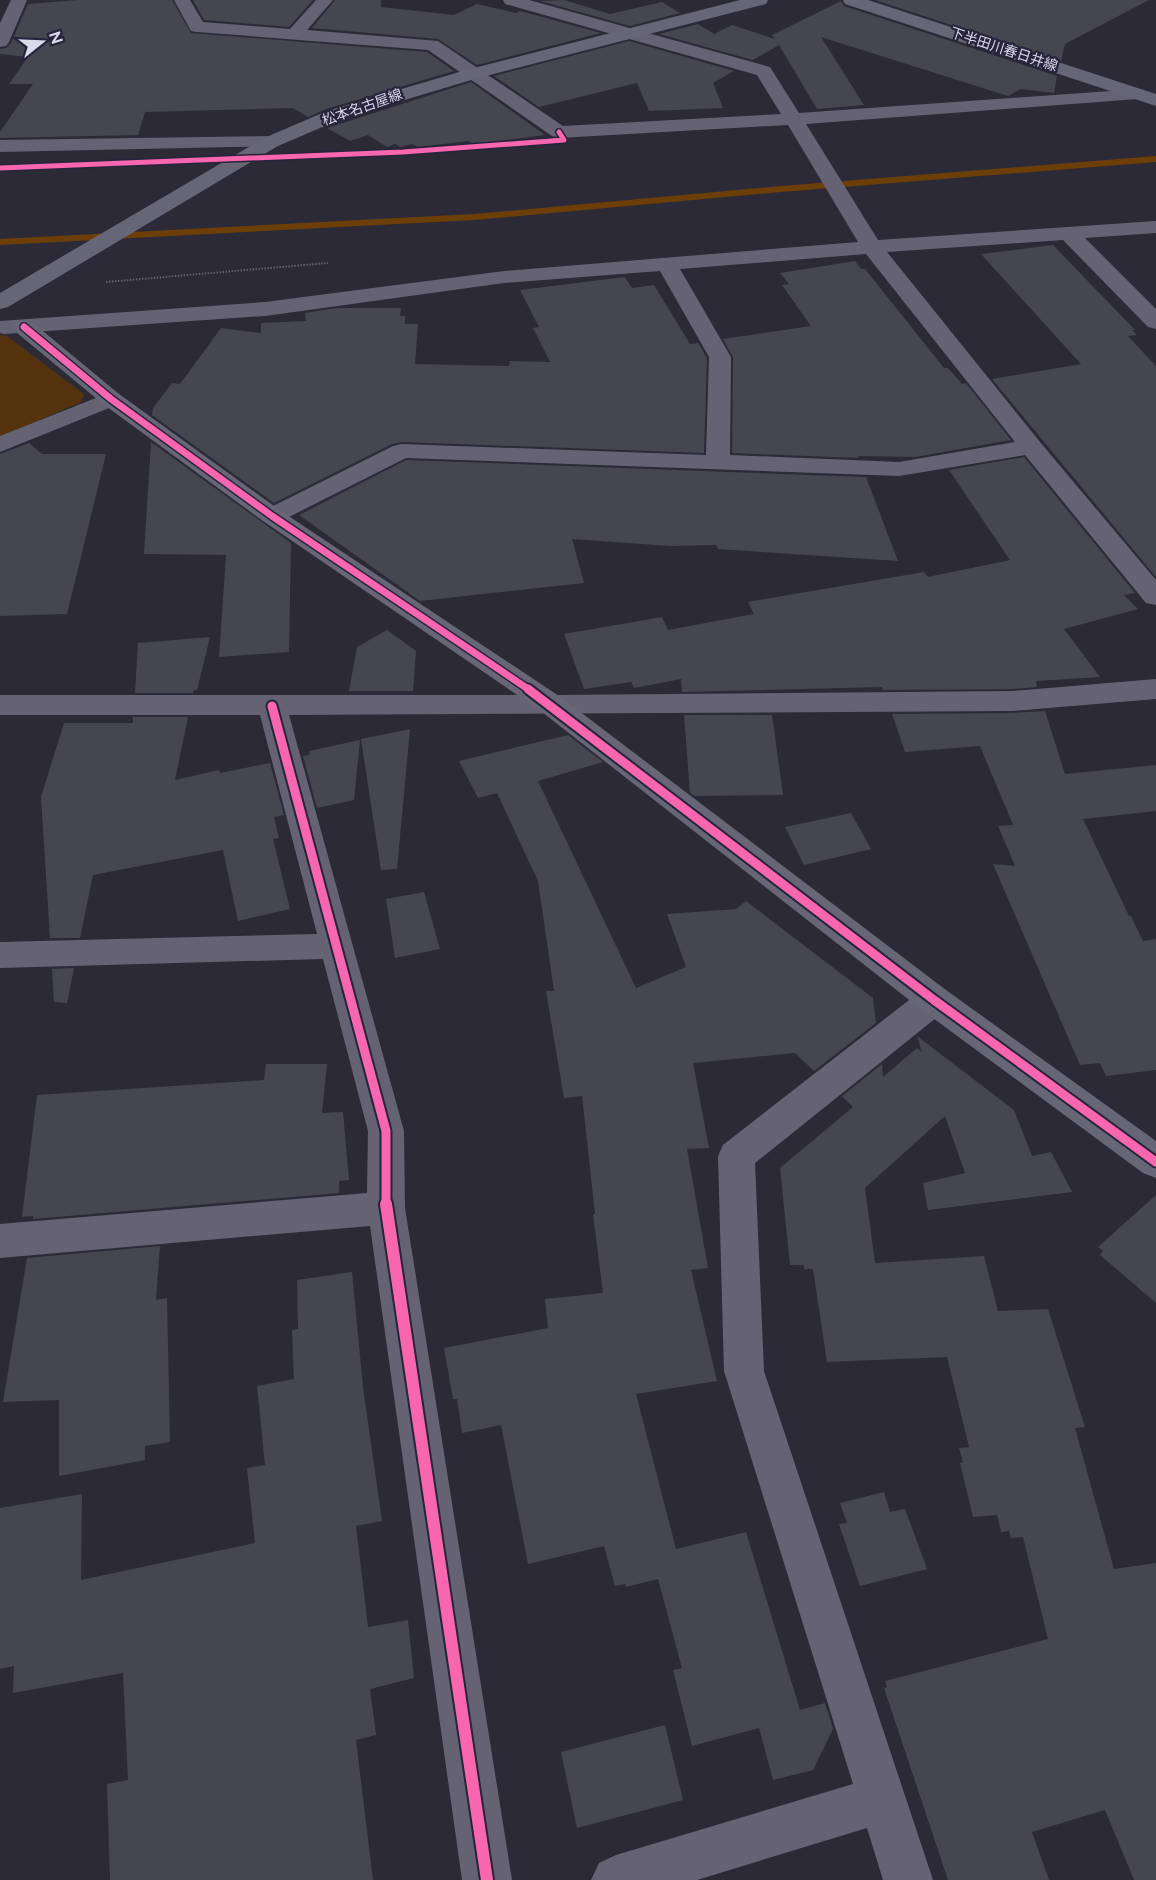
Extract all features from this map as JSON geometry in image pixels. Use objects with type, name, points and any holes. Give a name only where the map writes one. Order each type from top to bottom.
[{"type":"main road","name":"松本名古屋線","points":[[0,303],[271,142],[334,116],[472,74],[760,0]]},
{"type":"main road","name":"下半田川春日井線","points":[[851,0],[1156,100]]},
{"type":"main road","points":[[14,327],[272,516],[552,705],[934,1000],[1156,1162]]},
{"type":"street","points":[[0,42],[19,0]]},
{"type":"street","points":[[183,0],[197,27],[432,45],[559,132],[795,119],[1138,94]]},
{"type":"street","points":[[294,34],[325,0]]},
{"type":"street","points":[[511,0],[765,71],[872,246],[1031,447],[1156,597]]},
{"type":"street","points":[[0,146],[271,142]]},
{"type":"street","points":[[14,327],[265,309],[504,277],[872,246],[1070,235],[1156,227]]},
{"type":"street","points":[[1070,235],[1156,322]]},
{"type":"street","points":[[667,265],[720,357],[718,463]]},
{"type":"street","points":[[0,445],[111,399]]},
{"type":"street","points":[[272,516],[402,451],[899,469],[1031,447]]},
{"type":"street","points":[[0,705],[552,705],[1013,701],[1156,689]]},
{"type":"street","points":[[272,706],[386,1131],[386,1208],[488,1880]]},
{"type":"street","points":[[0,955],[335,946]]},
{"type":"street","points":[[908,1880],[744,1371],[736,1156],[934,1000]]},
{"type":"street","points":[[0,1241],[386,1208]]},
{"type":"street","points":[[616,1880],[881,1800]]},
{"type":"shaded area","points":[[0,335],[7,336],[84,394],[81,402],[0,437]]},
{"type":"building","points":[[78,0],[172,0],[191,33],[427,52],[454,71],[326,109],[308,117],[293,108],[145,112],[138,135],[0,138],[0,132],[33,84],[9,84],[28,57],[0,54],[0,49],[6,48],[11,43],[28,4]]},
{"type":"building","points":[[193,0],[313,0],[289,27],[204,20]]},
{"type":"building","points":[[335,0],[381,0],[381,7],[454,15],[477,4],[516,13],[520,11],[601,33],[477,65],[438,39],[312,28]]},
{"type":"building","points":[[564,0],[610,14],[662,2],[680,13],[630,26],[540,1]]},
{"type":"building","points":[[875,0],[1149,0],[1065,44],[1061,61]]},
{"type":"building","points":[[841,1],[844,6],[1057,76],[1054,93],[1021,89],[1008,96],[821,37],[864,105],[817,109],[779,45],[753,60],[659,34],[698,24],[714,34],[732,25],[775,39],[772,35]]},
{"type":"building","points":[[629,41],[734,71],[713,83],[723,108],[649,111],[637,83],[539,107],[494,76]]},
{"type":"building","points":[[471,82],[545,135],[473,144],[469,141],[418,147],[412,144],[400,147],[395,144],[387,147],[368,135],[350,141],[327,128]]},
{"type":"building","points":[[1053,245],[1135,330],[1132,330],[1137,335],[1128,336],[1156,366],[1156,577],[992,379],[1081,364],[981,254]]},
{"type":"building","points":[[855,261],[861,269],[865,269],[944,368],[948,368],[962,384],[966,383],[1011,440],[915,457],[858,456],[859,458],[732,453],[733,357],[723,339],[811,326],[782,285],[789,284],[780,273]]},
{"type":"building","points":[[625,277],[632,288],[654,285],[690,344],[698,343],[707,358],[704,453],[402,442],[392,444],[274,503],[152,415],[153,408],[172,383],[180,384],[221,328],[261,333],[261,323],[306,321],[305,313],[337,308],[401,308],[400,316],[405,316],[405,324],[418,324],[415,364],[509,366],[510,361],[550,362],[533,328],[539,327],[520,290]]},
{"type":"building","points":[[151,442],[291,543],[289,652],[219,657],[226,555],[144,554]]},
{"type":"building","points":[[29,443],[42,454],[106,454],[67,614],[0,616],[0,454]]},
{"type":"building","points":[[1024,457],[1135,593],[1124,595],[1138,609],[1064,629],[1100,677],[1036,681],[1037,687],[1013,689],[883,690],[882,687],[682,692],[681,679],[634,688],[631,682],[584,689],[564,634],[662,617],[668,630],[754,614],[748,602],[924,572],[928,577],[1010,560],[949,470]]},
{"type":"building","points":[[406,460],[866,477],[898,561],[718,549],[716,545],[670,546],[572,539],[584,583],[420,601],[299,515]]},
{"type":"building","points":[[387,630],[416,651],[413,691],[349,691],[357,647]]},
{"type":"building","points":[[210,637],[197,690],[193,693],[135,693],[138,643]]},
{"type":"building","points":[[1045,711],[1065,774],[1156,765],[1156,811],[1083,819],[1143,941],[1156,939],[1156,1070],[1106,1076],[1100,1063],[1080,1065],[993,864],[1015,866],[998,826],[1013,825],[980,746],[905,752],[892,714]]},
{"type":"building","points":[[684,715],[772,715],[783,795],[695,796],[690,793]]},
{"type":"building","points":[[133,717],[188,717],[175,780],[219,770],[220,773],[270,763],[284,815],[274,817],[279,838],[273,839],[290,909],[238,921],[223,850],[93,875],[80,938],[50,938],[41,797],[64,723],[133,723]]},
{"type":"building","points":[[410,729],[397,869],[381,870],[361,739]]},
{"type":"building","points":[[568,735],[603,762],[538,781],[636,988],[686,967],[667,914],[736,909],[746,901],[873,998],[876,1023],[814,1071],[795,1053],[693,1063],[709,1148],[687,1149],[708,1268],[691,1270],[717,1381],[636,1394],[676,1549],[746,1532],[800,1710],[825,1703],[833,1729],[813,1770],[773,1780],[759,1728],[692,1746],[673,1670],[682,1668],[658,1579],[626,1587],[625,1584],[615,1586],[604,1546],[528,1564],[501,1425],[462,1433],[457,1399],[453,1399],[444,1348],[548,1328],[545,1299],[603,1293],[582,1096],[564,1098],[546,991],[554,991],[538,881],[497,793],[478,798],[459,761]]},
{"type":"building","points":[[360,740],[354,800],[317,808],[303,756],[310,755],[309,751]]},
{"type":"building","points":[[851,813],[871,849],[804,865],[785,827]]},
{"type":"building","points":[[424,892],[440,949],[395,958],[386,899]]},
{"type":"building","points":[[74,968],[67,1003],[54,1002],[52,969]]},
{"type":"building","points":[[917,1036],[1014,1110],[1032,1156],[1051,1152],[1072,1192],[928,1210],[923,1183],[965,1173],[945,1116],[865,1188],[875,1263],[984,1256],[998,1311],[1048,1309],[1085,1427],[1075,1428],[1114,1569],[1156,1563],[1156,1880],[1134,1880],[1105,1810],[1032,1832],[1049,1880],[948,1880],[884,1688],[887,1687],[885,1681],[1048,1639],[1023,1537],[1011,1538],[1009,1531],[1001,1532],[997,1515],[973,1517],[960,1463],[963,1462],[959,1448],[969,1447],[947,1357],[827,1362],[813,1269],[804,1269],[804,1265],[790,1265],[780,1168],[853,1107],[842,1096],[882,1064],[883,1077],[917,1048],[922,1052]]},
{"type":"building","points":[[266,1064],[327,1064],[322,1113],[343,1112],[349,1180],[339,1181],[339,1193],[33,1219],[33,1216],[22,1217],[37,1095],[264,1080]]},
{"type":"building","points":[[1156,1195],[1156,1303],[1100,1255],[1103,1251],[1098,1247]]},
{"type":"building","points":[[160,1246],[156,1300],[167,1298],[170,1442],[145,1446],[145,1460],[59,1476],[59,1400],[3,1402],[27,1258]]},
{"type":"building","points":[[352,1272],[363,1387],[382,1521],[356,1526],[368,1627],[408,1620],[414,1678],[370,1689],[376,1735],[356,1740],[373,1880],[110,1880],[107,1784],[128,1780],[123,1673],[13,1693],[14,1666],[0,1669],[0,1508],[82,1494],[81,1580],[255,1543],[247,1468],[265,1465],[257,1386],[294,1379],[292,1330],[298,1329],[297,1280]]},
{"type":"building","points":[[884,1492],[890,1512],[905,1509],[927,1569],[860,1586],[839,1524],[847,1523],[840,1503]]},
{"type":"building","points":[[665,1725],[683,1800],[577,1828],[561,1752]]},
{"type":"waterway","points":[[0,242],[474,217],[781,189],[1156,159]]},
{"type":"cycle path","points":[[0,168],[403,152],[564,140],[559,132]]},
{"type":"cycle path","points":[[24,327],[111,399],[272,516],[552,705],[934,1000],[1156,1162]]},
{"type":"cycle path","points":[[272,706],[386,1131],[386,1208],[487,1880]]}]
